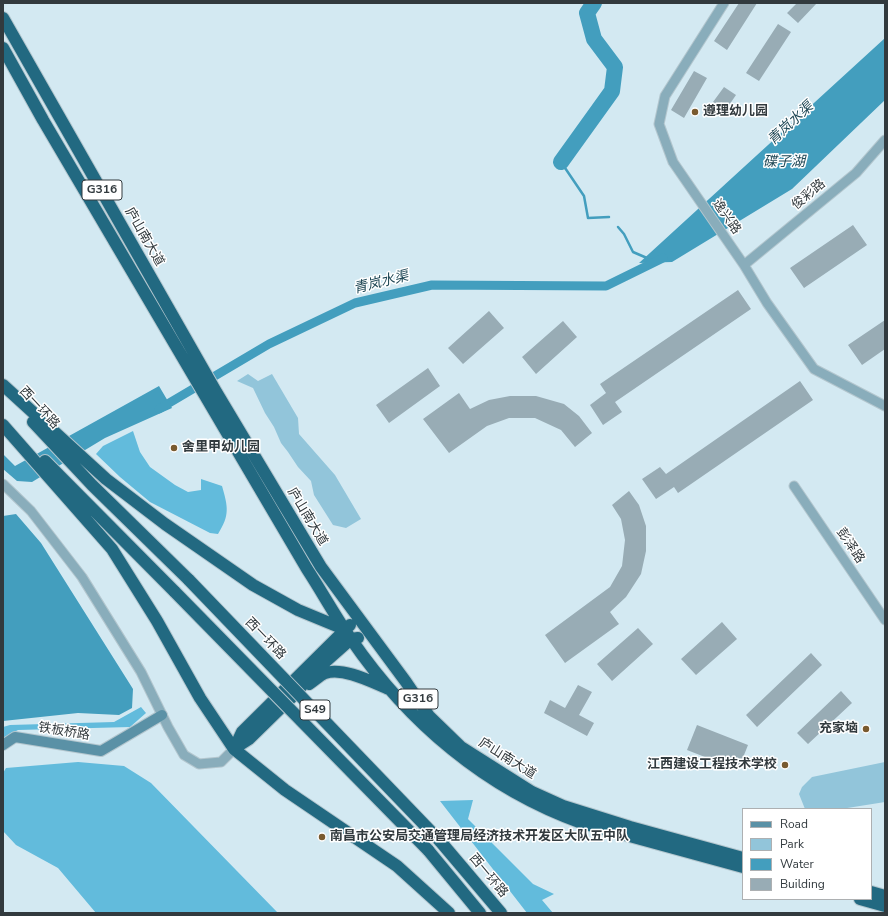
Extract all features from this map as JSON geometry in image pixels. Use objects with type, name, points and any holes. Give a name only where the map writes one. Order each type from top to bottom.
[{"type":"highway","name":"庐山南大道","points":[[3,18],[195,366],[209,402],[347,634],[392,691],[419,721],[442,743],[478,769],[530,800],[556,813],[582,823],[742,867]]},
{"type":"highway","name":"庐山南大道","points":[[3,48],[47,127],[195,366],[215,390],[320,567],[370,636],[406,682],[429,716],[461,746],[532,792],[563,806],[630,827],[742,858]]},
{"type":"highway","points":[[3,385],[106,479],[165,524],[253,585],[298,610],[347,634],[370,636]]},
{"type":"highway","name":"西一环路","points":[[3,390],[92,485],[189,580],[440,840],[501,913]]},
{"type":"highway","name":"S49","points":[[3,419],[428,850],[480,913]]},
{"type":"highway","points":[[3,425],[112,549],[157,621],[200,698],[234,749],[285,790],[397,866],[448,913]]},
{"type":"highway","points":[[234,749],[249,739],[298,691],[307,678],[359,619]]},
{"type":"highway","points":[[234,749],[242,732],[347,634]]},
{"type":"highway","points":[[298,691],[326,673],[359,676],[392,691]]},
{"type":"highway","points":[[872,892],[885,896]]},
{"type":"highway","points":[[864,900],[885,906]]},
{"type":"street","name":"逸兴路","points":[[724,3],[665,96],[659,124],[673,162],[744,265],[767,303],[814,369],[885,406]]},
{"type":"street","name":"俊彩路","points":[[744,265],[856,173],[885,140]]},
{"type":"street","points":[[3,484],[31,511],[82,577],[141,672],[184,755],[199,764],[221,762],[234,749]]},
{"type":"street","name":"彭泽路","points":[[794,486],[885,620]]},
{"type":"street","name":"铁板桥路","points":[[3,745],[16,737],[101,751],[162,715]]},
{"type":"green space","points":[[248,374],[258,381],[272,374],[298,418],[299,434],[335,475],[361,519],[346,528],[333,525],[314,495],[311,481],[298,467],[281,443],[253,388],[237,381]]},
{"type":"green space","points":[[885,762],[885,802],[847,808],[805,808],[799,794],[802,787],[812,777]]},
{"type":"shaded area","points":[[133,431],[140,452],[150,467],[175,485],[188,492],[201,490],[201,479],[222,486],[227,511],[225,521],[218,534],[210,533],[150,502],[120,477],[96,454],[103,446]]},
{"type":"shaded area","points":[[141,707],[146,713],[130,727],[18,730],[3,738],[3,727],[10,725],[114,722]]},
{"type":"shaded area","points":[[78,762],[124,766],[151,783],[278,913],[96,913],[58,868],[16,845],[3,831],[3,773],[6,768]]},
{"type":"shaded area","points":[[473,800],[468,819],[533,884],[554,894],[542,900],[553,913],[527,913],[440,801]]},
{"type":"water","name":"碟子湖","points":[[885,38],[885,100],[792,189],[672,262],[639,263]]},
{"type":"water","points":[[159,386],[172,408],[105,438],[32,482],[17,481],[3,469],[3,454],[15,466]]},
{"type":"water","points":[[16,514],[41,543],[133,689],[132,708],[119,715],[78,713],[3,721],[3,516]]},
{"type":"building","points":[[739,3],[757,3],[727,50],[714,41]]},
{"type":"building","points":[[797,3],[817,3],[798,23],[787,13]]},
{"type":"building","points":[[778,24],[791,32],[759,81],[746,73]]},
{"type":"building","points":[[694,71],[707,78],[684,118],[671,110]]},
{"type":"building","points":[[724,87],[736,95],[725,111],[713,102]]},
{"type":"building","points":[[853,225],[867,245],[804,288],[790,268]]},
{"type":"building","points":[[738,290],[751,309],[615,402],[622,412],[603,425],[590,405],[606,393],[600,384]]},
{"type":"building","points":[[489,311],[504,328],[463,364],[448,348]]},
{"type":"building","points":[[885,320],[885,349],[862,365],[848,345]]},
{"type":"building","points":[[563,321],[577,337],[536,374],[522,357]]},
{"type":"building","points":[[428,368],[440,386],[389,423],[376,405]]},
{"type":"building","points":[[800,381],[813,400],[678,493],[674,487],[656,499],[642,479],[660,467],[666,474]]},
{"type":"building","points":[[459,393],[470,409],[489,400],[510,396],[536,396],[564,404],[579,416],[592,433],[575,447],[561,430],[535,418],[509,418],[487,426],[449,453],[423,419]]},
{"type":"building","points":[[629,491],[639,505],[646,526],[646,551],[641,574],[626,597],[610,612],[619,624],[565,663],[545,635],[610,587],[622,566],[625,540],[621,519],[612,505]]},
{"type":"building","points":[[722,622],[737,639],[696,675],[681,659]]},
{"type":"building","points":[[638,628],[653,644],[612,681],[597,664]]},
{"type":"building","points":[[811,653],[822,665],[757,727],[746,715]]},
{"type":"building","points":[[578,685],[592,692],[579,715],[594,723],[587,736],[544,713],[550,700],[565,708]]},
{"type":"building","points":[[841,691],[852,703],[808,744],[797,733]]},
{"type":"building","points":[[697,725],[748,745],[738,770],[687,750]]},
{"type":"waterway","points":[[561,162],[612,91],[615,67],[594,39],[587,13],[594,3]]},
{"type":"waterway","points":[[561,162],[584,196],[588,218],[609,217]]},
{"type":"waterway","points":[[618,227],[624,234],[633,252],[647,258]]},
{"type":"waterway","name":"青岚水渠","points":[[159,409],[269,344],[355,303],[432,285],[606,286],[663,258]]},
{"type":"place","name":"遵理幼儿园","points":[[695,112]]},
{"type":"place","name":"舍里甲幼儿园","points":[[174,448]]},
{"type":"place","name":"充家垴","points":[[866,729]]},
{"type":"place","name":"江西建设工程技术学校","points":[[785,765]]},
{"type":"place","name":"南昌市公安局交通管理局经济技术开发区大队五中队","points":[[322,837]]}]
